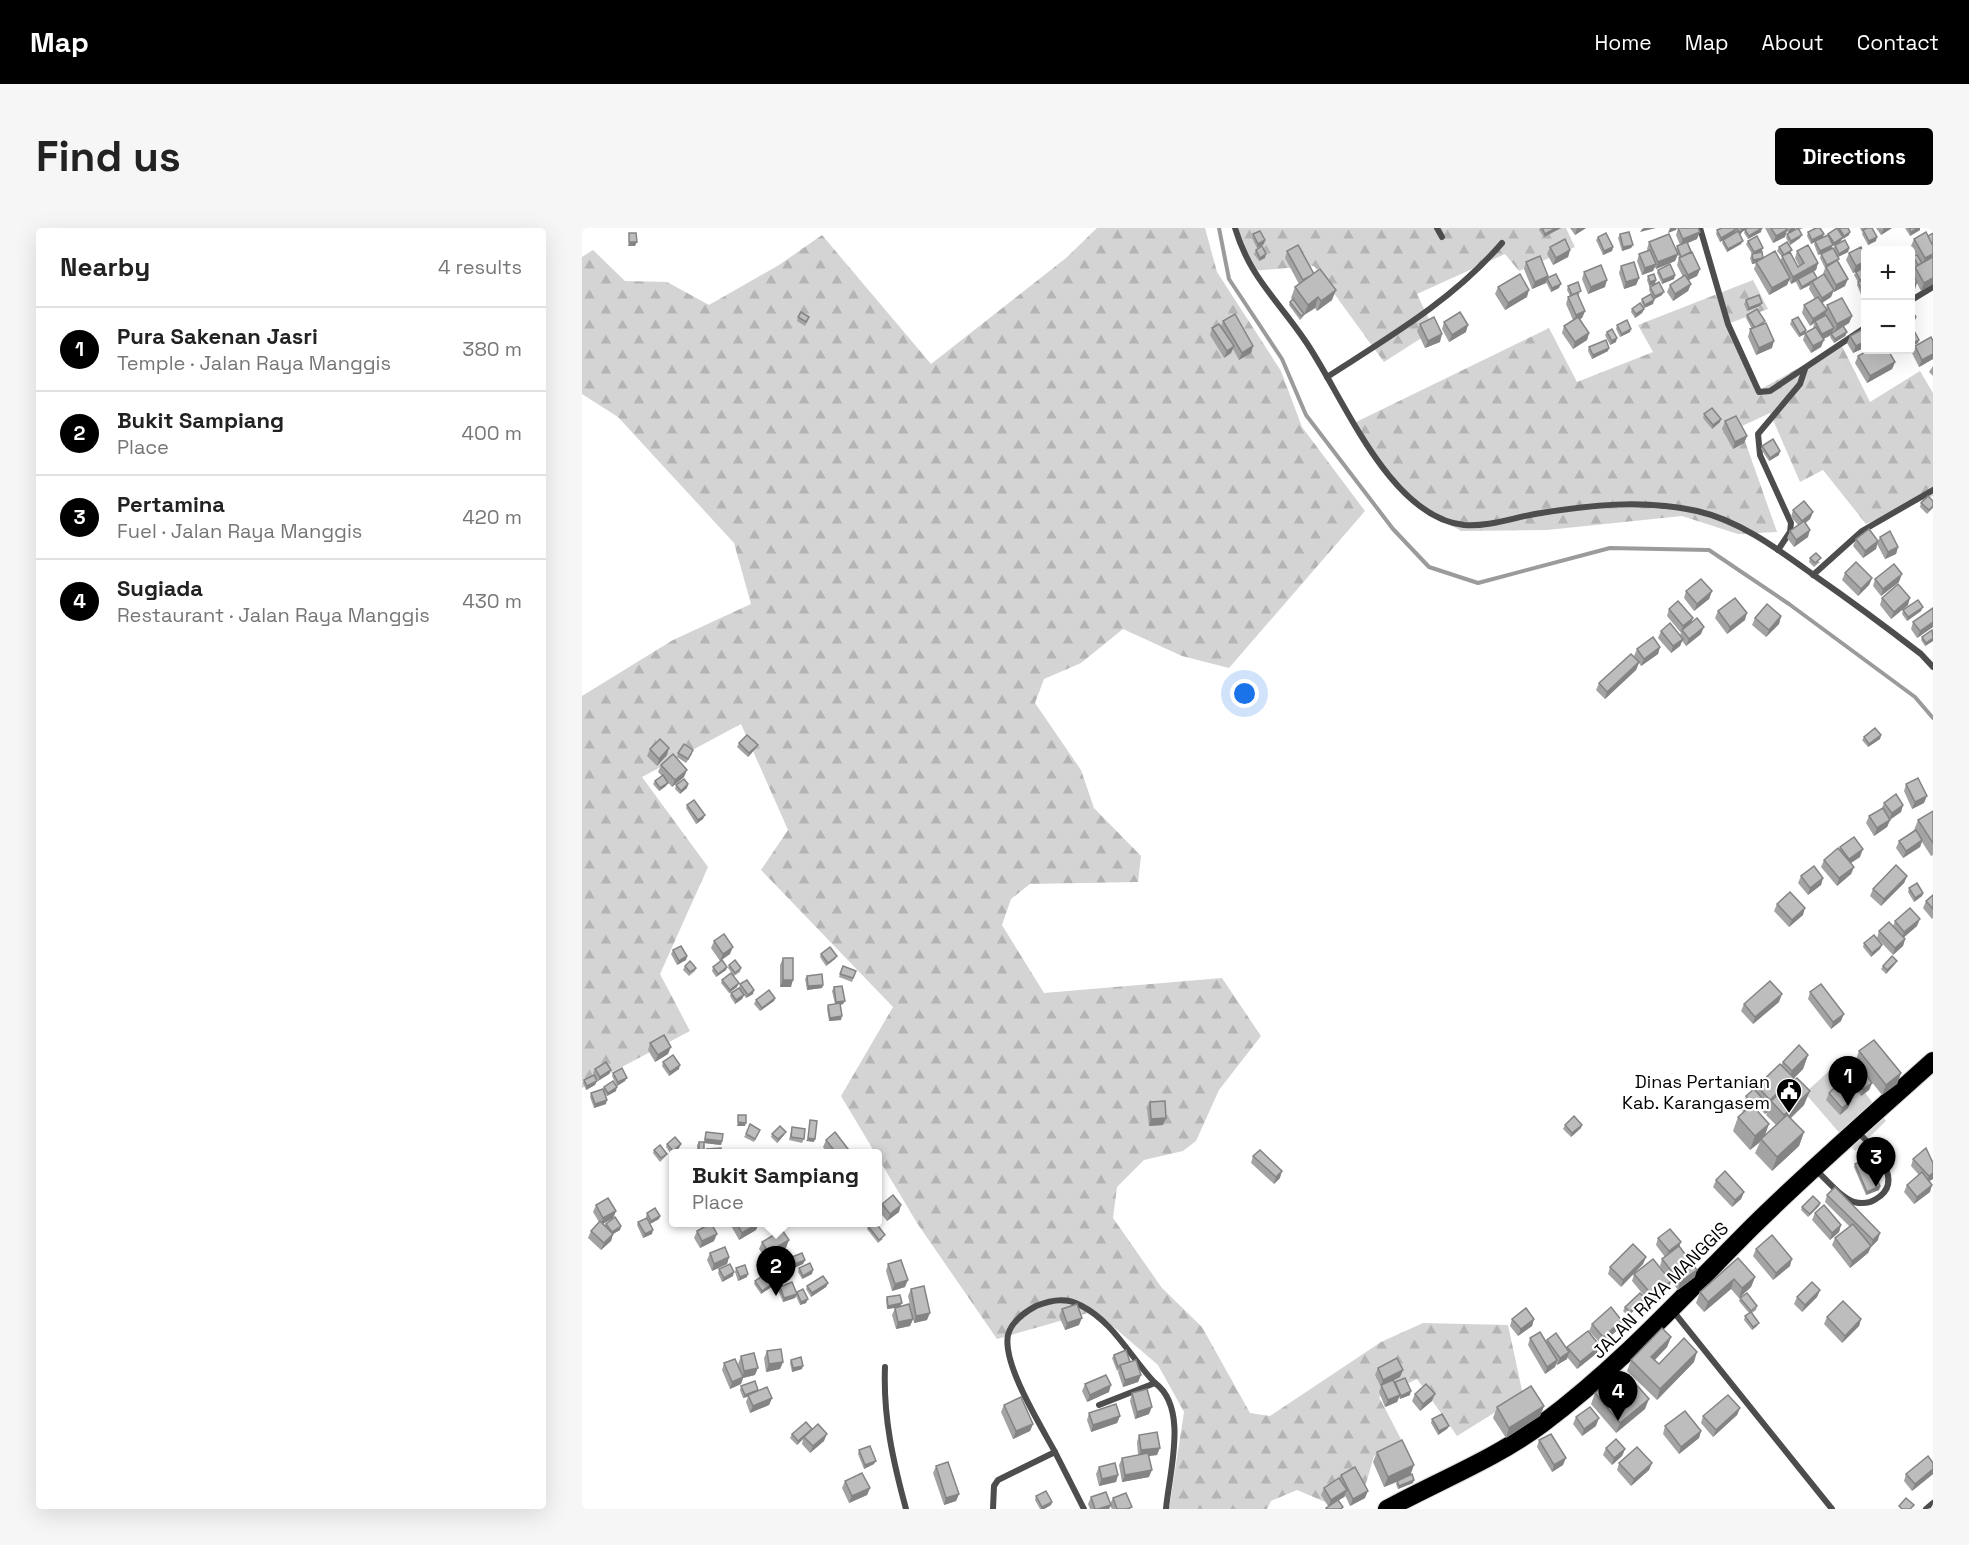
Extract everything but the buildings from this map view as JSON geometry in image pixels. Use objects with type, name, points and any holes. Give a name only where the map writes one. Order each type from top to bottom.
[{"type":"highway","name":"JALAN RAYA MANGGIS","points":[[1387,1509],[1540,1426],[1596,1382],[1755,1224],[1933,1061]]},
{"type":"street","points":[[1235,228],[1251,270],[1307,343],[1377,461],[1411,498],[1448,521],[1480,524],[1596,505],[1657,506],[1697,511],[1729,522],[1778,550],[1921,654],[1933,667]]},
{"type":"street","points":[[1437,228],[1442,237]]},
{"type":"street","points":[[1700,228],[1728,324],[1759,392],[1770,391],[1805,369],[1838,343],[1861,330]]},
{"type":"street","points":[[1327,377],[1453,293],[1502,243]]},
{"type":"street","points":[[1913,300],[1933,287]]},
{"type":"street","points":[[1778,550],[1791,526],[1760,455],[1758,434],[1800,384],[1805,369]]},
{"type":"street","points":[[1814,574],[1862,531],[1933,490]]},
{"type":"street","points":[[1815,1169],[1846,1198],[1856,1203],[1874,1200],[1884,1194],[1888,1185],[1885,1164],[1880,1155],[1857,1130]]},
{"type":"street","points":[[1084,1509],[1016,1378],[1008,1345],[1008,1334],[1016,1320],[1046,1301],[1061,1300],[1078,1304],[1097,1316],[1119,1338],[1170,1400],[1174,1438],[1166,1509]]},
{"type":"street","points":[[1671,1309],[1832,1509]]},
{"type":"street","points":[[885,1367],[884,1399],[887,1434],[906,1509]]},
{"type":"street","points":[[1099,1405],[1155,1383]]},
{"type":"street","points":[[993,1509],[994,1486],[998,1480],[1055,1452]]},
{"type":"street","points":[[1926,1509],[1933,1503]]},
{"type":"green space","points":[[1097,228],[1205,228],[1217,272],[1281,371],[1302,427],[1365,511],[1229,668],[1182,656],[1123,629],[1081,663],[1044,679],[1035,703],[1081,770],[1094,808],[1141,856],[1138,882],[1030,884],[1011,899],[1002,925],[1044,993],[1222,978],[1261,1036],[1219,1090],[1196,1141],[1183,1151],[1144,1160],[1117,1187],[1113,1218],[1162,1288],[1202,1327],[1250,1413],[1270,1416],[1381,1342],[1423,1323],[1508,1325],[1523,1395],[1457,1436],[1417,1379],[1379,1397],[1402,1441],[1374,1456],[1365,1487],[1330,1504],[1297,1490],[1271,1501],[1267,1509],[1169,1509],[1184,1412],[1158,1365],[1095,1311],[997,1339],[917,1223],[882,1165],[882,1149],[873,1149],[841,1096],[893,1007],[761,870],[788,830],[741,724],[642,777],[708,867],[660,974],[690,1031],[582,1088],[582,696],[673,640],[751,604],[734,543],[618,417],[582,394],[582,257],[593,250],[625,281],[667,282],[709,305],[779,265],[822,235],[931,364],[1066,258]]},
{"type":"green space","points":[[1235,228],[1566,228],[1575,247],[1519,271],[1505,254],[1417,294],[1434,330],[1384,362],[1314,266],[1250,271]]},
{"type":"green space","points":[[1753,280],[1768,309],[1730,323],[1761,389],[1841,344],[1870,402],[1920,371],[1933,393],[1933,496],[1866,524],[1823,470],[1800,482],[1770,413],[1740,427],[1777,532],[1738,534],[1682,516],[1547,530],[1461,531],[1406,498],[1352,424],[1549,328],[1577,382],[1653,352],[1638,325]]},
{"type":"green space","points":[[1841,1060],[1886,1121],[1855,1151],[1805,1093]]},
{"type":"waterway","points":[[1219,228],[1229,279],[1282,359],[1306,415],[1393,529],[1429,567],[1478,583],[1610,548],[1709,550],[1789,604],[1915,697],[1933,718]]},
{"type":"place","name":"Pura Sakenan Jasri","points":[[1848,1106]]},
{"type":"place","name":"Dinas Pertanian Kab. Karangasem","points":[[1789,1114]]},
{"type":"place","name":"Pertamina","points":[[1876,1187]]},
{"type":"place","name":"Bukit Sampiang","points":[[776,1296]]},
{"type":"place","name":"Sugiada","points":[[1618,1421]]}]
